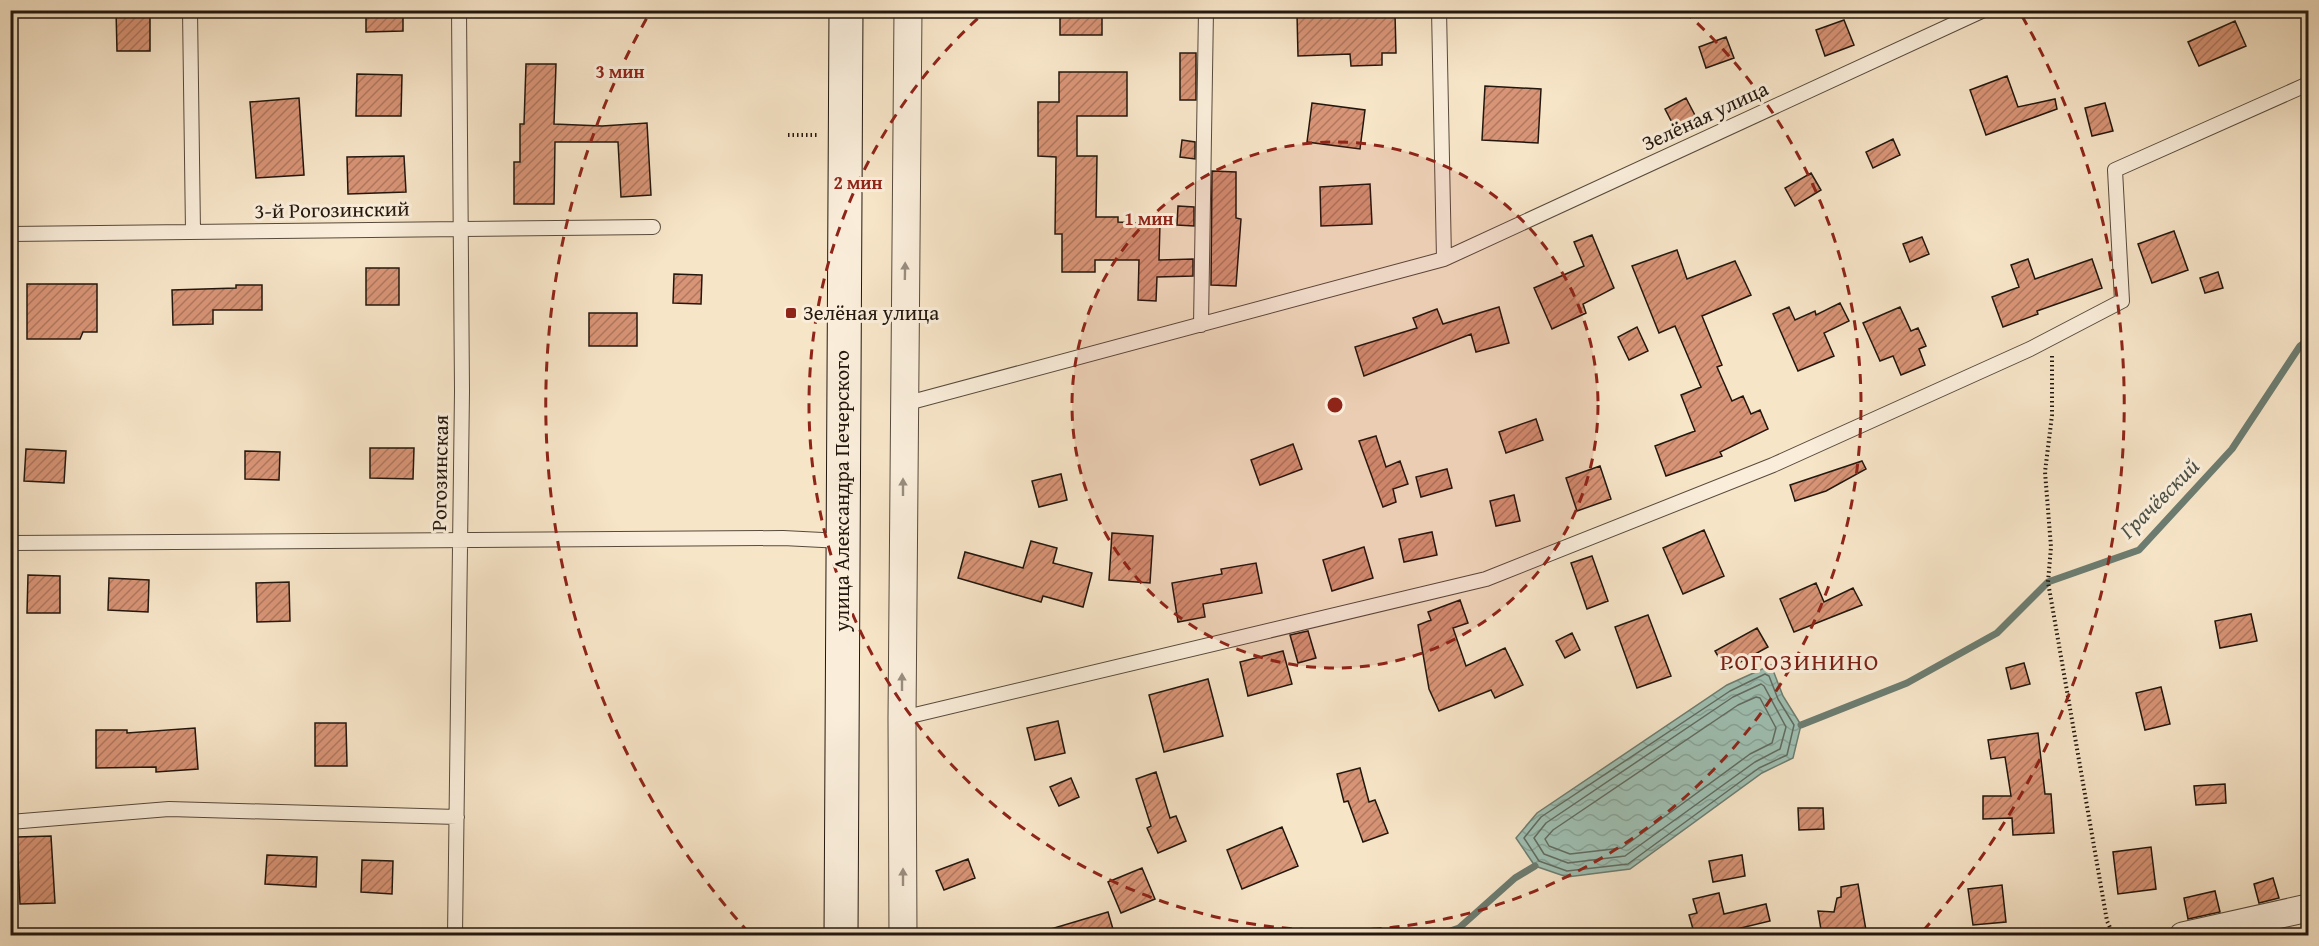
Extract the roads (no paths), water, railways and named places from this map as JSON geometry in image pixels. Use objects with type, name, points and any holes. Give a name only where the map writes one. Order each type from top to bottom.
[{"type":"main road","name":"улица Александра Печерского","points":[[841,936],[846,10]]},
{"type":"street","points":[[903,936],[902,718],[908,10]]},
{"type":"street","points":[[2183,936],[2308,908]]},
{"type":"lane","points":[[190,10],[193,232]]},
{"type":"lane","name":"Рогозинская","points":[[455,936],[460,539],[459,10]]},
{"type":"lane","points":[[1201,325],[1206,10]]},
{"type":"lane","points":[[1439,10],[1444,259]]},
{"type":"lane","name":"Зелёная улица","points":[[904,404],[1444,259],[1984,10]]},
{"type":"lane","points":[[902,718],[1486,579],[1773,465],[2052,338],[2122,301],[2115,170],[2308,84]]},
{"type":"lane","name":"3-й Рогозинский","points":[[10,234],[653,227]]},
{"type":"lane","points":[[10,543],[783,538],[842,541]]},
{"type":"lane","points":[[10,822],[169,809],[457,818]]},
{"type":"water","points":[[1771,665],[1783,696],[1801,725],[1793,758],[1762,773],[1630,869],[1567,877],[1535,866],[1516,838],[1537,813],[1727,685]]},
{"type":"waterway","name":"Грачёвский","points":[[1801,725],[1907,683],[1997,633],[2048,582],[2139,550],[2232,449],[2300,346],[2308,340]]},
{"type":"waterway","points":[[1436,936],[1459,928],[1515,878],[1535,866]]},
{"type":"place","name":"Зелёная улица","points":[[791,313]]},
{"type":"district","name":"РОГОЗИНИНО","points":[[1800,662]]}]
